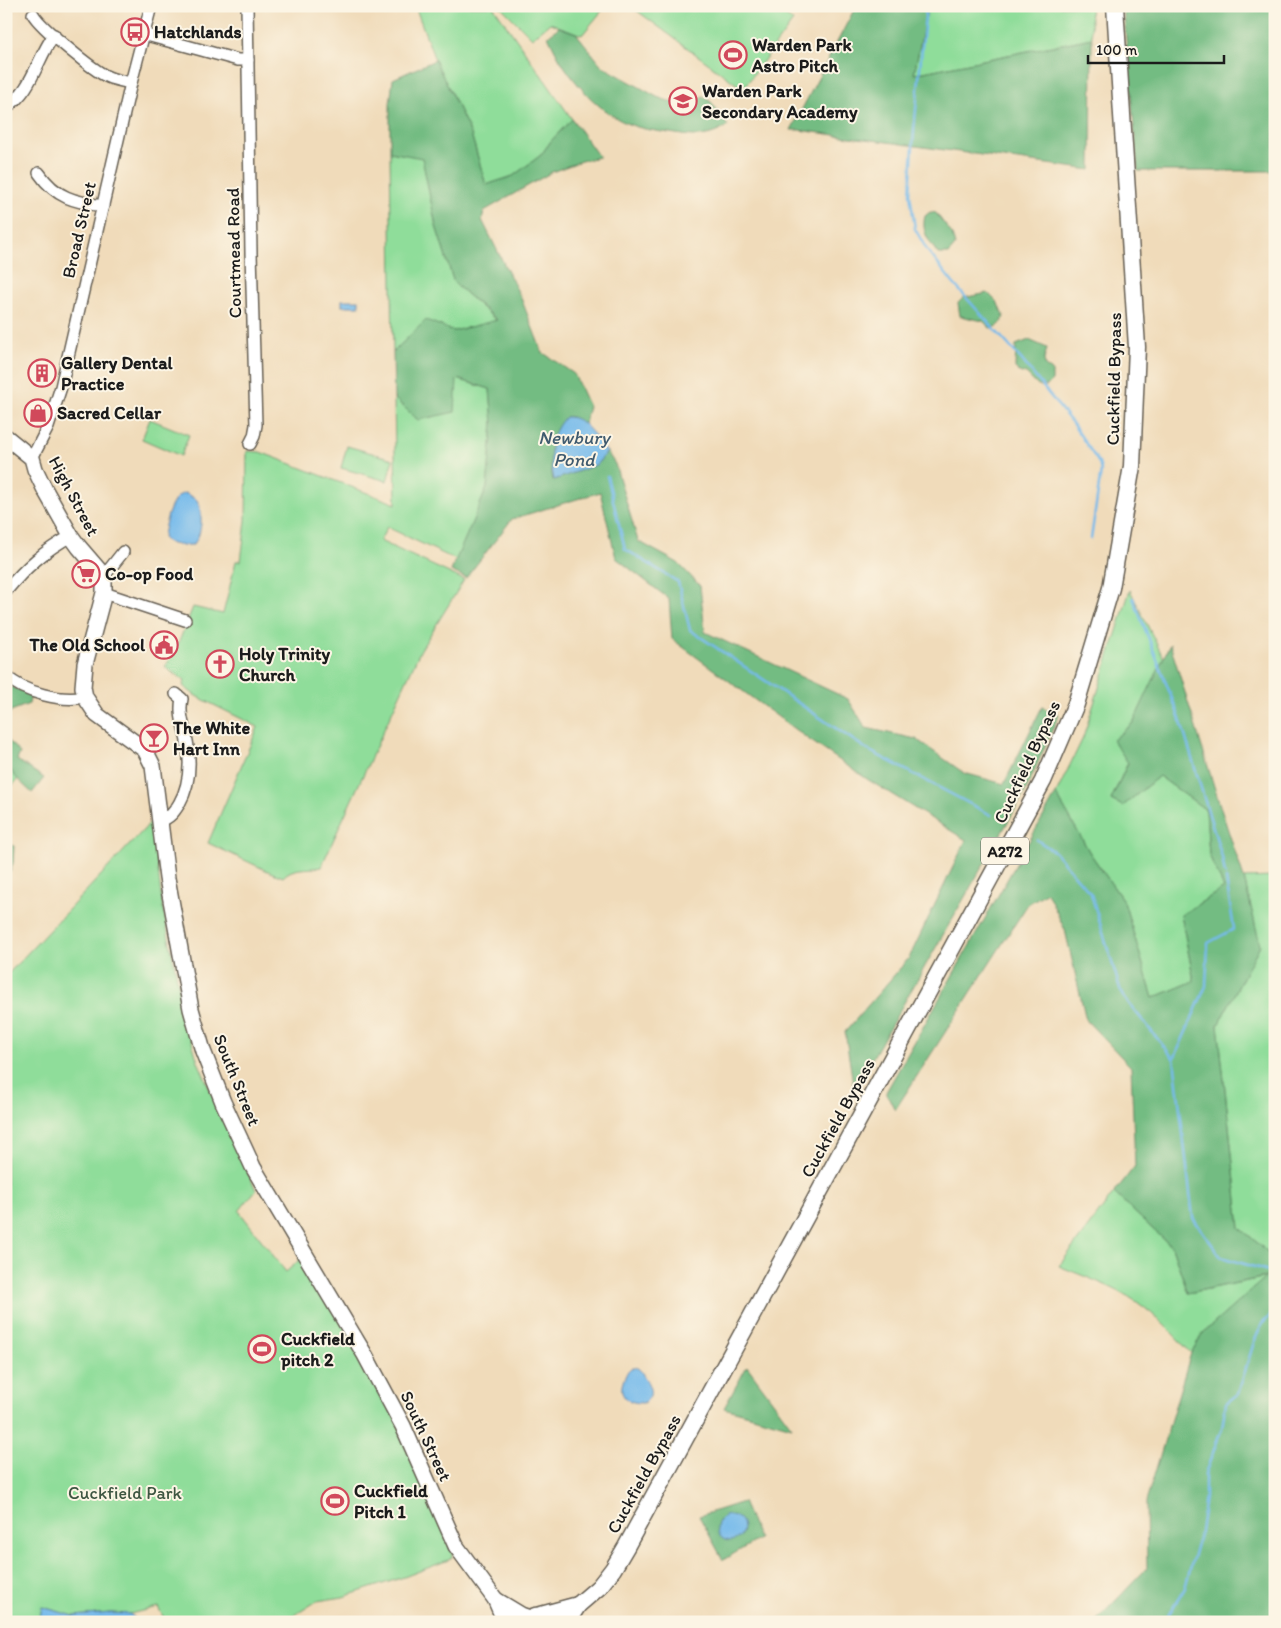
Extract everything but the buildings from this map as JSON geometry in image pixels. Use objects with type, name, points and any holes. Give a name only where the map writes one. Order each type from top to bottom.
[{"type":"highway","name":"Cuckfield Bypass","points":[[567,1622],[578,1605],[599,1587],[613,1569],[640,1523],[1043,781],[1076,704],[1111,588],[1132,466],[1137,347],[1116,6]]},
{"type":"highway","name":"Cuckfield Bypass","points":[[537,1619],[578,1605]]},
{"type":"main road","name":"High Street","points":[[6,437],[32,458],[45,490],[72,536],[104,576]]},
{"type":"main road","points":[[85,697],[83,687],[85,664],[104,593],[104,576]]},
{"type":"main road","name":"South Street","points":[[85,697],[97,715],[145,750],[153,766],[167,878],[191,1009],[203,1051],[223,1102],[253,1167],[365,1355],[398,1418],[456,1546],[495,1599],[502,1615],[508,1622]]},
{"type":"main road","name":"South Street","points":[[495,1599],[511,1610],[537,1619]]},
{"type":"street","name":"Broad Street","points":[[32,458],[55,410],[130,83],[151,6]]},
{"type":"street","name":"Courtmead Road","points":[[247,6],[256,425],[250,444]]},
{"type":"street","points":[[33,14],[54,35],[98,72],[109,78],[130,83]]},
{"type":"street","points":[[143,34],[238,60],[248,60]]},
{"type":"street","points":[[6,107],[24,91],[39,58],[54,35]]},
{"type":"street","points":[[39,173],[46,183],[64,197],[79,203],[103,206]]},
{"type":"street","points":[[6,590],[35,560],[72,536]]},
{"type":"street","points":[[104,576],[123,552]]},
{"type":"street","points":[[104,593],[185,620]]},
{"type":"street","points":[[6,676],[20,687],[32,691],[72,700],[85,697]]},
{"type":"street","points":[[160,821],[168,819],[175,811],[181,800],[188,778],[189,751],[180,714],[182,698],[176,694]]},
{"type":"green space","points":[[415,6],[493,6],[572,119],[551,141],[541,155],[513,176],[486,185],[471,134],[435,60]]},
{"type":"green space","points":[[500,6],[606,6],[582,35],[550,23],[532,38]]},
{"type":"green space","name":"Warden Park Astro Pitch","points":[[639,6],[773,6],[793,21],[743,89],[636,10]]},
{"type":"green space","points":[[856,6],[928,6],[914,74],[1092,38],[1091,170],[791,130]]},
{"type":"green space","points":[[928,6],[1090,6],[1092,38],[914,74]]},
{"type":"green space","points":[[1123,6],[1275,6],[1275,171],[1138,171]]},
{"type":"green space","points":[[559,27],[576,33],[602,66],[657,97],[680,105],[691,103],[703,96],[711,102],[728,126],[707,135],[693,136],[642,128],[626,123],[608,113],[576,83],[562,63],[548,36]]},
{"type":"green space","points":[[435,60],[471,134],[486,185],[513,176],[541,155],[551,141],[572,119],[599,157],[581,161],[552,172],[484,211],[482,220],[521,298],[542,352],[574,374],[589,407],[584,424],[571,417],[565,417],[560,426],[551,453],[553,480],[596,465],[607,452],[615,464],[638,541],[678,563],[700,586],[705,632],[848,699],[866,728],[916,739],[964,773],[1004,784],[1042,707],[1059,715],[1024,794],[854,1090],[845,1032],[909,958],[966,840],[870,781],[808,739],[672,639],[669,599],[616,558],[600,492],[512,519],[466,578],[451,571],[487,488],[493,423],[490,389],[457,379],[455,412],[418,420],[394,398],[393,352],[426,320],[454,331],[497,320],[454,283],[436,226],[422,158],[390,152],[390,104],[393,79]]},
{"type":"green space","points":[[390,152],[422,157],[436,226],[454,283],[497,321],[454,331],[426,321],[393,352]]},
{"type":"green space","points":[[930,212],[936,213],[952,234],[955,246],[948,254],[938,254],[925,232],[925,216]]},
{"type":"green space","points":[[988,293],[997,302],[1004,316],[1000,325],[990,328],[983,321],[960,316],[958,303],[963,298]]},
{"type":"green space","points":[[1029,340],[1047,348],[1044,360],[1045,366],[1052,371],[1052,381],[1047,386],[1038,386],[1026,374],[1019,372],[1015,368],[1016,345]]},
{"type":"green space","points":[[457,379],[490,389],[493,423],[487,488],[456,560],[387,527],[380,541],[464,580],[420,651],[321,867],[291,871],[283,877],[208,843],[258,727],[196,696],[183,686],[185,681],[165,667],[176,649],[193,607],[223,614],[236,561],[241,561],[246,521],[247,451],[260,452],[396,504],[394,398],[418,420]]},
{"type":"green space","points":[[150,419],[189,435],[181,456],[142,439]]},
{"type":"green space","points":[[347,446],[393,459],[387,481],[341,468]]},
{"type":"green space","points":[[1130,590],[1164,659],[1133,723],[1113,740],[1128,762],[1111,800],[1123,806],[1159,776],[1206,810],[1209,855],[1224,888],[1181,915],[1194,981],[1153,998],[1124,902],[1090,853],[1056,794],[1083,738]]},
{"type":"green space","points":[[1170,644],[1244,878],[1260,945],[1218,1025],[1240,1228],[1275,1258],[1275,1622],[1095,1622],[1147,1568],[1146,1502],[1191,1353],[1203,1333],[1266,1277],[1188,1293],[1172,1247],[1114,1193],[1135,1166],[1131,1067],[1086,1020],[1065,930],[1047,892],[1028,904],[895,1110],[886,1092],[1056,794],[1090,853],[1124,902],[1153,998],[1194,981],[1181,915],[1224,888],[1209,855],[1206,810],[1159,776],[1123,806],[1111,800],[1128,763],[1113,740],[1133,723]]},
{"type":"green space","points":[[9,686],[31,694],[29,704],[11,711],[6,718],[6,691]]},
{"type":"green space","points":[[6,738],[20,753],[17,760],[44,778],[32,793],[18,780],[10,769]]},
{"type":"green space","points":[[6,761],[18,779],[6,793]]},
{"type":"green space","name":"Cuckfield Park","points":[[152,821],[162,903],[185,1018],[197,1059],[256,1190],[239,1211],[286,1272],[305,1255],[365,1355],[456,1546],[451,1559],[343,1597],[317,1601],[284,1622],[166,1622],[158,1607],[130,1614],[111,1613],[74,1616],[42,1607],[39,1622],[6,1622],[6,976]]},
{"type":"green space","points":[[7,844],[14,846],[13,863],[10,872],[6,872]]},
{"type":"green space","points":[[1275,877],[1275,1258],[1240,1228],[1218,1025],[1260,945],[1244,878]]},
{"type":"green space","points":[[1114,1193],[1172,1247],[1188,1293],[1267,1277],[1203,1333],[1191,1353],[1144,1307],[1128,1296],[1109,1286],[1059,1266]]},
{"type":"green space","points":[[747,1366],[792,1427],[724,1408]]},
{"type":"green space","points":[[743,1502],[759,1539],[723,1560],[699,1516]]},
{"type":"water","points":[[342,300],[359,300],[359,306],[342,306]]},
{"type":"water","name":"Newbury Pond","points":[[565,417],[572,417],[584,424],[607,452],[596,465],[554,480],[551,447],[555,432]]},
{"type":"water","points":[[185,493],[197,500],[200,511],[199,535],[193,545],[173,544],[163,538],[169,511],[176,499]]},
{"type":"water","points":[[633,1367],[638,1368],[650,1388],[649,1398],[643,1403],[632,1402],[623,1394],[622,1385],[624,1379],[628,1371]]},
{"type":"water","points":[[730,1515],[739,1519],[743,1528],[739,1537],[730,1541],[721,1537],[717,1528],[721,1519]]},
{"type":"water","points":[[42,1607],[74,1616],[111,1613],[130,1614],[139,1622],[39,1622]]},
{"type":"waterway","points":[[926,6],[910,194],[915,229],[927,250],[953,283],[1021,359],[1072,423],[1099,463],[1101,471],[1091,539]]},
{"type":"waterway","points":[[607,476],[625,549],[678,582],[690,630],[868,750],[991,815]]},
{"type":"waterway","points":[[1133,598],[1180,719],[1222,857],[1225,874]]},
{"type":"waterway","points":[[1037,840],[1055,852],[1091,894],[1122,995],[1174,1059]]},
{"type":"waterway","points":[[1226,879],[1234,929],[1208,943],[1206,986],[1174,1059],[1193,1218],[1221,1257],[1275,1273]]},
{"type":"waterway","points":[[1164,1622],[1185,1588],[1200,1532],[1205,1497],[1205,1474],[1222,1428],[1226,1403],[1238,1394],[1254,1342],[1262,1324],[1275,1311]]},
{"type":"place","name":"Hatchlands","points":[[135,32]]},
{"type":"place","name":"Warden Park Astro Pitch","points":[[733,55]]},
{"type":"place","name":"Warden Park Secondary Academy","points":[[683,101]]},
{"type":"place","name":"Gallery Dental Practice","points":[[42,373]]},
{"type":"place","name":"Sacred Cellar","points":[[38,413]]},
{"type":"place","name":"Co-op Food","points":[[86,574]]},
{"type":"place","name":"The Old School","points":[[164,645]]},
{"type":"place","name":"Holy Trinity Church","points":[[220,664]]},
{"type":"place","name":"The White Hart Inn","points":[[154,738]]},
{"type":"place","name":"Cuckfield pitch 2","points":[[262,1349]]},
{"type":"place","name":"Cuckfield Pitch 1","points":[[335,1501]]}]
